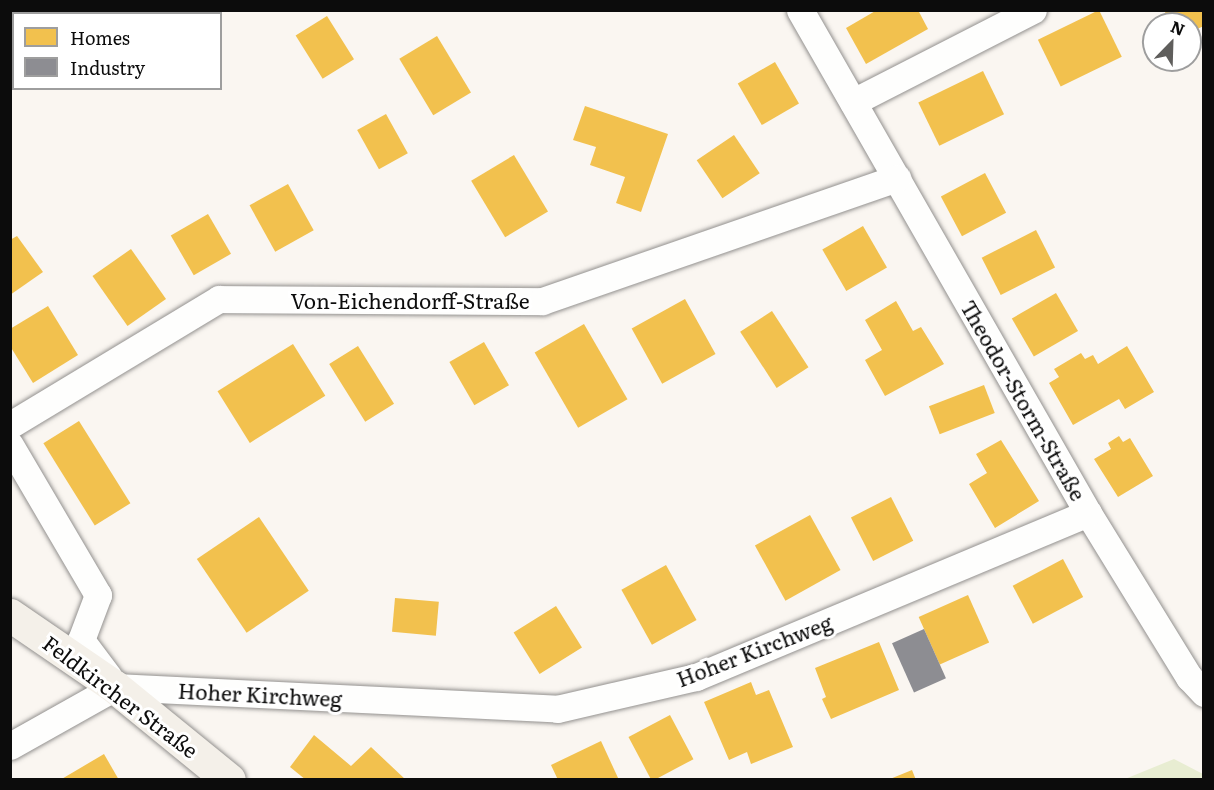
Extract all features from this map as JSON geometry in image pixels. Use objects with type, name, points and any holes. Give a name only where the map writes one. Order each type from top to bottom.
[{"type":"street","name":"Theodor-Storm-Straße","points":[[800,10],[1088,513],[1189,676],[1203,693]]},
{"type":"street","points":[[853,102],[1033,10]]},
{"type":"street","name":"Von-Eichendorff-Straße","points":[[10,425],[219,299],[542,301],[897,178]]},
{"type":"street","points":[[10,445],[98,595],[81,640],[115,687],[10,746]]},
{"type":"street","name":"Hoher Kirchweg","points":[[115,687],[557,709],[696,677],[1088,513]]},
{"type":"street","name":"Feldkircher Straße","points":[[10,615],[115,687],[229,780]]},
{"type":"green space","points":[[1174,759],[1203,774],[1203,779],[1125,779]]},
{"type":"building: Homes","points":[[132,10],[156,10],[154,12],[133,12]]},
{"type":"building: Homes","points":[[877,10],[918,10],[928,29],[866,64],[846,28]]},
{"type":"building: Homes","points":[[1099,10],[1122,57],[1061,87],[1038,40]]},
{"type":"building: Homes","points":[[1164,10],[1204,10],[1204,26],[1202,27],[1202,12],[1165,12]]},
{"type":"building: Homes","points":[[327,16],[354,59],[323,79],[296,36]]},
{"type":"building: Homes","points":[[437,36],[471,93],[433,115],[399,59]]},
{"type":"building: Homes","points":[[775,62],[799,104],[762,125],[738,84]]},
{"type":"building: Homes","points":[[983,71],[1004,114],[939,146],[918,103]]},
{"type":"building: Homes","points":[[585,106],[668,134],[641,212],[616,203],[625,177],[590,165],[596,147],[573,140]]},
{"type":"building: Homes","points":[[386,114],[408,153],[379,169],[357,130]]},
{"type":"building: Homes","points":[[734,135],[760,173],[722,198],[697,160]]},
{"type":"building: Homes","points":[[514,155],[548,212],[505,237],[471,181]]},
{"type":"building: Homes","points":[[985,173],[1006,213],[962,236],[941,196]]},
{"type":"building: Homes","points":[[288,184],[314,230],[275,252],[250,205]]},
{"type":"building: Homes","points":[[208,214],[231,254],[194,275],[171,236]]},
{"type":"building: Homes","points":[[863,226],[887,268],[846,291],[822,250]]},
{"type":"building: Homes","points":[[1036,230],[1055,267],[1001,295],[982,258]]},
{"type":"building: Homes","points":[[17,236],[43,272],[10,295],[10,240]]},
{"type":"building: Homes","points":[[131,249],[166,299],[127,326],[92,276]]},
{"type":"building: Homes","points":[[1056,293],[1078,331],[1034,357],[1012,319]]},
{"type":"building: Homes","points":[[685,299],[716,354],[662,384],[632,329]]},
{"type":"building: Homes","points":[[896,301],[913,331],[921,327],[944,364],[885,396],[865,360],[882,350],[865,320]]},
{"type":"building: Homes","points":[[48,306],[78,355],[33,383],[10,346],[10,329]]},
{"type":"building: Homes","points":[[772,311],[808,367],[777,388],[740,332]]},
{"type":"building: Homes","points":[[584,324],[628,399],[578,428],[535,352]]},
{"type":"building: Homes","points":[[484,342],[509,385],[474,405],[449,362]]},
{"type":"building: Homes","points":[[293,344],[325,396],[250,443],[218,391]]},
{"type":"building: Homes","points":[[358,346],[394,404],[365,422],[329,364]]},
{"type":"building: Homes","points":[[1127,346],[1154,392],[1125,409],[1119,399],[1073,425],[1049,383],[1059,377],[1054,369],[1081,353],[1085,359],[1093,355],[1098,364]]},
{"type":"building: Homes","points":[[984,385],[995,413],[940,434],[929,406]]},
{"type":"building: Homes","points":[[79,421],[130,503],[95,526],[43,443]]},
{"type":"building: Homes","points":[[1119,436],[1123,442],[1130,438],[1153,476],[1118,497],[1094,459],[1111,449],[1108,443]]},
{"type":"building: Homes","points":[[1001,440],[1039,501],[995,528],[969,484],[987,473],[976,454]]},
{"type":"building: Homes","points":[[891,497],[913,541],[873,561],[851,517]]},
{"type":"building: Homes","points":[[810,515],[841,570],[785,601],[755,546]]},
{"type":"building: Homes","points":[[259,517],[309,591],[247,633],[197,559]]},
{"type":"building: Homes","points":[[1063,559],[1083,597],[1033,624],[1013,586]]},
{"type":"building: Homes","points":[[666,565],[697,620],[652,645],[621,590]]},
{"type":"building: Homes","points":[[968,595],[989,643],[940,664],[919,617]]},
{"type":"building: Homes","points":[[395,598],[439,602],[436,636],[392,632]]},
{"type":"building: Homes","points":[[556,606],[582,648],[540,674],[514,632]]},
{"type":"building: Homes","points":[[879,642],[899,690],[831,719],[822,699],[826,697],[815,668]]},
{"type":"building: Homes","points":[[751,682],[756,695],[769,690],[793,747],[751,764],[747,752],[729,760],[704,702]]},
{"type":"building: Homes","points":[[670,715],[693,759],[651,780],[629,737]]},
{"type":"building: Homes","points":[[314,735],[351,766],[371,747],[406,780],[306,780],[290,767]]},
{"type":"building: Homes","points":[[601,741],[619,780],[558,780],[551,765]]},
{"type":"building: Homes","points":[[104,754],[119,780],[60,780]]},
{"type":"building: Homes","points":[[912,770],[916,780],[890,780],[890,779]]},
{"type":"building: Industry","points":[[924,629],[946,678],[914,693],[892,643]]}]
